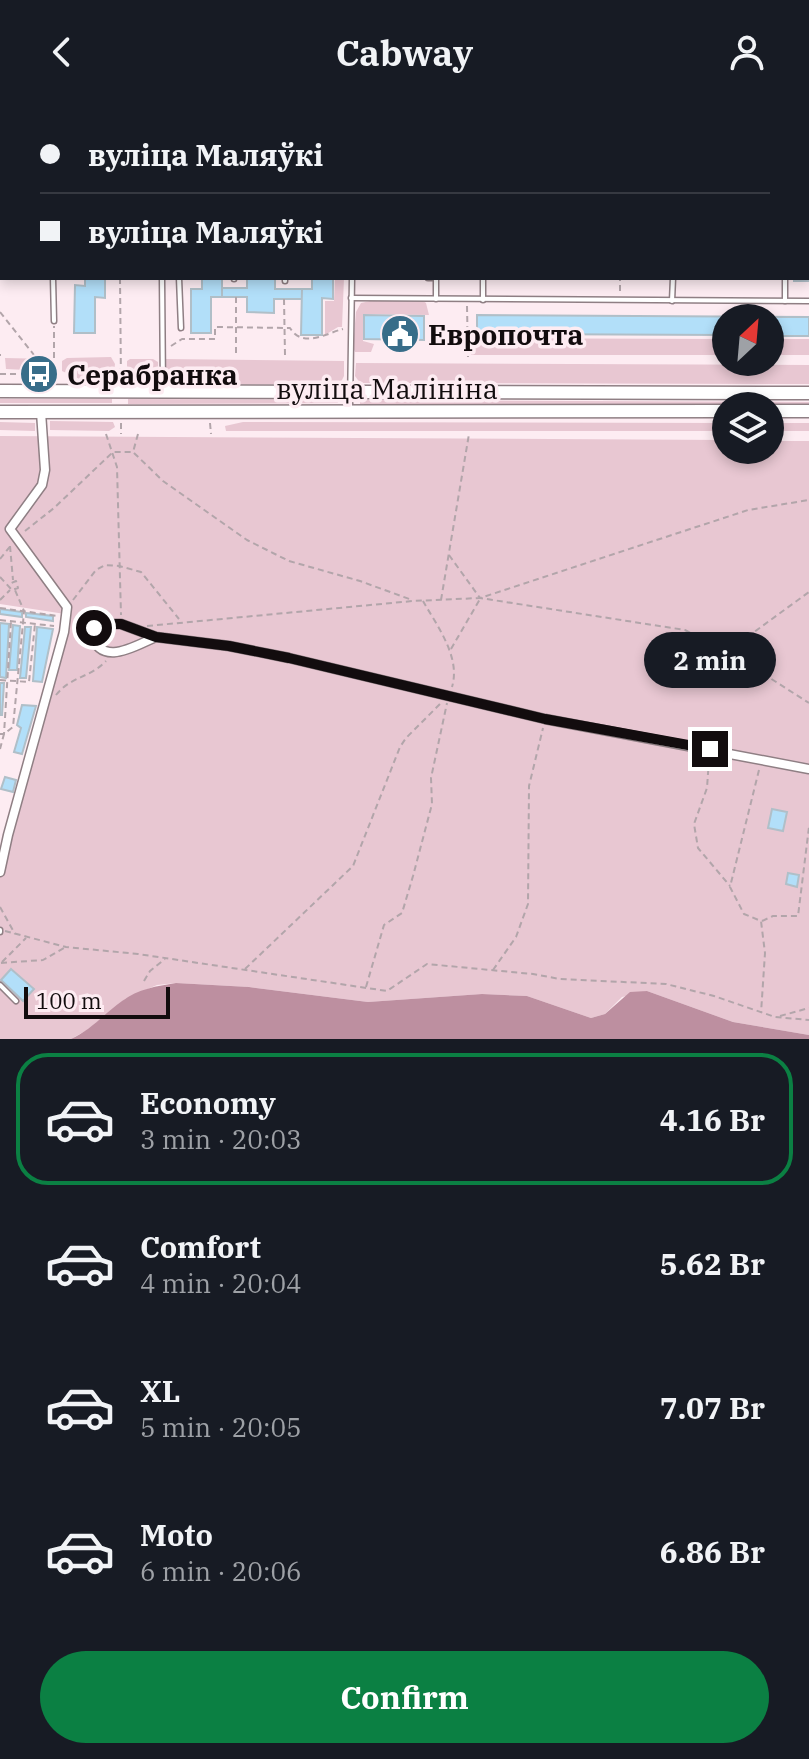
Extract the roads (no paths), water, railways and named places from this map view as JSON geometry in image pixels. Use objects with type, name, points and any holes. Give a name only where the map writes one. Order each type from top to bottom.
[{"type":"main road","name":"вуліца Малініна","points":[[0,391],[809,393]]},
{"type":"main road","name":"вуліца Малініна","points":[[0,412],[712,411]]},
{"type":"main road","points":[[784,411],[809,411]]},
{"type":"street","points":[[1,865],[65,626],[67,607],[13,542],[10,529],[37,494],[45,470],[41,412]]},
{"type":"street","points":[[156,637],[125,652],[115,652],[97,645],[91,633],[103,624],[121,624],[156,637],[229,646],[289,658],[545,719],[809,769]]},
{"type":"lane","points":[[53,280],[54,321]]},
{"type":"lane","points":[[162,280],[163,392]]},
{"type":"lane","points":[[179,280],[181,328]]},
{"type":"lane","points":[[351,412],[348,392],[352,280]]},
{"type":"lane","points":[[436,280],[436,299]]},
{"type":"lane","points":[[483,280],[483,300]]},
{"type":"lane","points":[[672,301],[673,280]]},
{"type":"lane","points":[[785,280],[785,301]]},
{"type":"lane","points":[[351,298],[809,301]]},
{"type":"lane","points":[[0,985],[16,1001]]},
{"type":"place","name":"Европочта","points":[[400,334]]},
{"type":"place","name":"Серабранка","points":[[39,374]]}]
